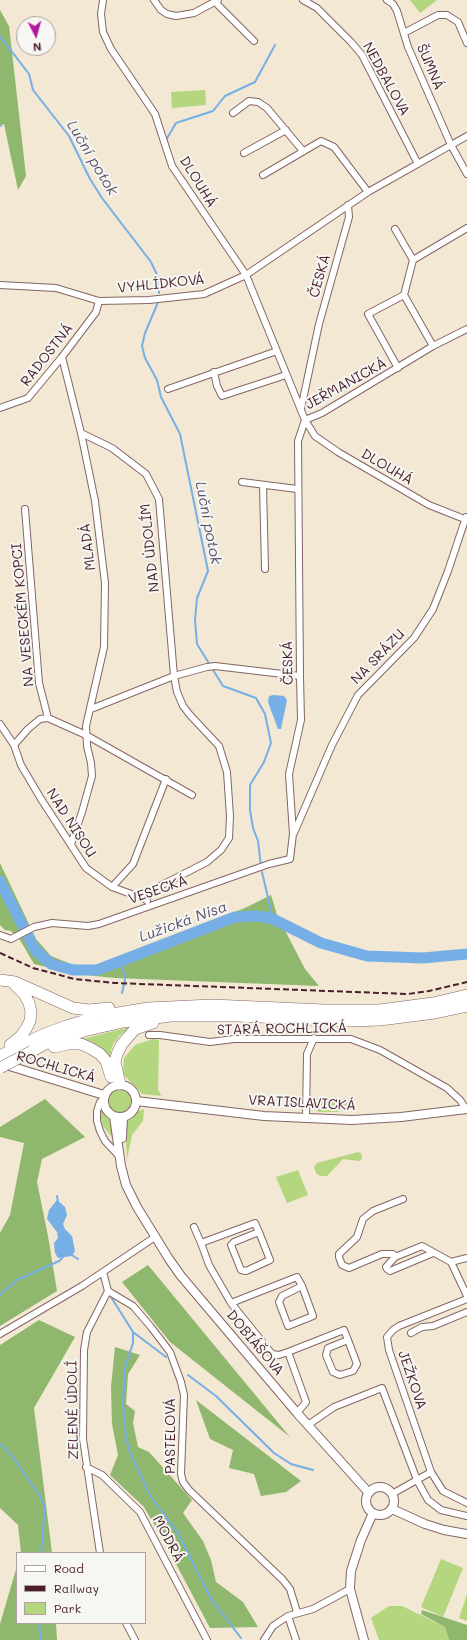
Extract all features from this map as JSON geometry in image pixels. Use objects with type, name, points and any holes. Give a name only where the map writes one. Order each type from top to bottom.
[{"type":"highway","points":[[5,980],[73,1008],[89,1010],[127,1005],[167,1003],[181,1006]]},
{"type":"highway","points":[[5,980],[24,994],[29,1003],[31,1012],[30,1021],[20,1041]]},
{"type":"highway","points":[[0,1055],[20,1041],[66,1026],[100,1016],[148,1008],[212,1005],[324,1010],[380,1010],[434,1003],[467,995]]},
{"type":"highway","points":[[0,1068],[32,1051],[84,1030],[123,1022],[171,1016],[237,1016],[337,1020],[380,1020],[435,1013],[467,1006]]},
{"type":"highway","points":[[116,1085],[115,1062],[117,1054],[125,1040],[136,1030],[147,1024],[160,1022],[237,1016]]},
{"type":"highway","points":[[32,1051],[68,1044],[81,1044],[100,1054],[106,1061],[116,1085]]},
{"type":"street","name":"DLOUHÁ","points":[[103,0],[101,14],[103,32],[111,49],[155,114],[172,166],[246,275],[301,410]]},
{"type":"street","points":[[154,0],[161,10],[167,14],[176,16],[194,13],[216,1],[254,41]]},
{"type":"street","name":"NEDBALOVA","points":[[303,0],[317,8],[352,42],[362,55],[418,164]]},
{"type":"street","name":"ŠUMNÁ","points":[[387,0],[393,4],[397,11],[408,47],[451,145],[467,174]]},
{"type":"street","points":[[404,33],[438,15],[447,15],[458,22],[467,43]]},
{"type":"street","points":[[233,113],[249,101],[258,102],[267,108],[303,151]]},
{"type":"street","points":[[244,153],[286,130]]},
{"type":"street","points":[[348,205],[368,192],[467,136]]},
{"type":"street","points":[[263,175],[321,141],[334,147],[368,192]]},
{"type":"street","name":"VYHLÍDKOVÁ","points":[[0,285],[56,288],[99,301],[149,300],[204,294],[246,275],[348,205]]},
{"type":"street","name":"ČESKÁ","points":[[301,410],[319,324],[349,217],[348,205]]},
{"type":"street","points":[[413,260],[467,228]]},
{"type":"street","points":[[395,229],[413,260],[404,295],[433,346]]},
{"type":"street","name":"JEŘMANICKÁ","points":[[398,368],[368,314],[404,295]]},
{"type":"street","name":"RADOSTNÁ","points":[[0,408],[28,398],[62,357],[96,312],[99,301]]},
{"type":"street","name":"JEŘMANICKÁ","points":[[305,420],[322,413],[433,346],[467,329]]},
{"type":"street","points":[[168,389],[214,372],[277,352]]},
{"type":"street","name":"MLADÁ","points":[[62,357],[81,433],[95,501],[105,583],[104,648],[86,726],[87,746],[92,776],[71,844]]},
{"type":"street","points":[[214,372],[217,386],[222,396],[286,376]]},
{"type":"street","points":[[301,410],[305,420]]},
{"type":"street","name":"DLOUHÁ","points":[[305,420],[315,436],[338,452],[430,505],[466,518]]},
{"type":"street","name":"ČESKÁ","points":[[293,834],[289,774],[302,720],[297,489],[298,441],[305,420]]},
{"type":"street","name":"NAD ÚDOLÍM","points":[[81,433],[112,448],[146,474],[159,499],[174,676],[177,692],[183,706],[219,746],[227,772],[230,816],[229,838],[221,850],[206,862],[160,886],[145,899]]},
{"type":"street","points":[[242,482],[297,489]]},
{"type":"street","points":[[263,485],[265,569]]},
{"type":"street","name":"NA VESECKÉM KOPCI","points":[[25,509],[39,683],[48,718]]},
{"type":"street","name":"NA SRÁZU","points":[[293,834],[332,745],[358,695],[414,638],[433,609],[466,518]]},
{"type":"street","points":[[91,709],[174,676],[207,667],[215,666],[300,676]]},
{"type":"street","points":[[14,745],[28,729],[40,719],[48,718],[86,735],[192,795]]},
{"type":"street","name":"NAD NISOU","points":[[0,724],[14,745],[21,765],[41,799],[86,868],[112,887],[145,899]]},
{"type":"street","points":[[112,887],[133,864],[166,780]]},
{"type":"street","name":"VESECKÁ","points":[[0,935],[13,938],[34,927],[52,923],[88,926],[99,924],[269,864],[290,859],[293,834]]},
{"type":"street","points":[[145,899],[149,906]]},
{"type":"street","name":"STARÁ ROCHLICKÁ","points":[[149,1036],[160,1035],[210,1042],[234,1039],[351,1039],[380,1050],[448,1088],[460,1100],[466,1109]]},
{"type":"street","points":[[306,1118],[307,1054],[314,1038]]},
{"type":"street","name":"ROCHLICKÁ","points":[[0,1064],[104,1096]]},
{"type":"street","points":[[104,1096],[106,1109],[119,1116],[133,1110],[136,1101],[133,1091],[125,1085],[116,1085],[107,1091],[100,1102],[97,1110],[97,1121],[100,1131],[114,1151]]},
{"type":"street","name":"VRATISLAVICKÁ","points":[[136,1101],[226,1112],[352,1120],[401,1117],[466,1109]]},
{"type":"street","name":"DOBIÁŠOVA","points":[[119,1116],[114,1151],[126,1185],[155,1237],[182,1276],[297,1413],[369,1493]]},
{"type":"street","name":"DOBIÁŠOVA","points":[[119,1116],[124,1166],[134,1201]]},
{"type":"street","points":[[395,1257],[393,1254],[382,1254],[349,1268],[342,1265],[339,1254],[357,1237],[363,1220],[373,1210],[403,1199]]},
{"type":"street","points":[[201,1243],[255,1223],[259,1232],[270,1260],[246,1271],[241,1270],[231,1245],[234,1242],[259,1232]]},
{"type":"street","points":[[194,1227],[209,1265],[231,1303],[272,1354],[279,1355],[344,1330],[348,1340],[357,1364],[352,1370],[340,1376],[333,1372],[326,1355],[328,1348],[348,1340]]},
{"type":"street","points":[[0,1334],[82,1286],[155,1237]]},
{"type":"street","points":[[433,1253],[388,1271],[386,1267],[395,1257],[422,1246],[451,1262],[467,1297]]},
{"type":"street","points":[[451,1262],[467,1258]]},
{"type":"street","points":[[103,1272],[108,1291]]},
{"type":"street","points":[[231,1303],[297,1277],[302,1286],[313,1316],[288,1326],[279,1302],[282,1296],[302,1286]]},
{"type":"street","name":"ZELENÉ ÚDOLÍ","points":[[100,1552],[83,1439],[84,1350],[87,1332],[108,1291]]},
{"type":"street","name":"PASTELOVÁ","points":[[108,1291],[133,1306],[170,1352],[184,1395],[181,1474],[183,1482],[189,1490],[283,1580],[290,1589],[297,1612]]},
{"type":"street","name":"JEŽKOVA","points":[[431,1472],[389,1350],[387,1337],[393,1330],[400,1326],[467,1297]]},
{"type":"street","name":"JEŽKOVA","points":[[410,1333],[422,1327],[433,1326],[467,1312]]},
{"type":"street","points":[[288,1352],[306,1402],[297,1413]]},
{"type":"street","points":[[308,1425],[334,1408],[382,1388],[417,1480],[428,1500],[441,1510],[467,1516]]},
{"type":"street","name":"MODRÁ","points":[[86,1467],[102,1475],[140,1512],[207,1640]]},
{"type":"street","points":[[392,1494],[431,1472],[443,1491],[467,1503]]},
{"type":"street","points":[[381,1487],[388,1489],[392,1494],[394,1501],[392,1509],[383,1514],[373,1513],[367,1505],[367,1496],[374,1488],[381,1487]]},
{"type":"street","points":[[392,1509],[425,1524],[444,1530],[467,1534]]},
{"type":"street","points":[[364,1640],[350,1589],[353,1562],[373,1513]]},
{"type":"street","points":[[264,1640],[272,1626],[288,1616],[297,1612],[312,1609],[350,1589]]},
{"type":"street","points":[[288,1616],[296,1640]]},
{"type":"street","points":[[127,1624],[135,1640]]},
{"type":"green space","points":[[410,0],[437,0],[420,13]]},
{"type":"green space","points":[[0,10],[9,26],[26,176],[18,190],[4,124],[0,126]]},
{"type":"green space","points":[[205,90],[206,105],[172,108],[171,92]]},
{"type":"green space","points":[[0,863],[36,939],[51,956],[71,964],[94,967],[245,908],[271,895],[277,915],[305,969],[319,986],[115,978],[75,974],[34,964],[20,940],[11,931],[5,930],[0,925]]},
{"type":"green space","points":[[130,1027],[119,1036],[114,1043],[111,1050],[110,1059],[78,1040]]},
{"type":"green space","points":[[153,1039],[159,1040],[158,1089],[161,1096],[142,1094],[123,1074],[124,1058],[135,1045]]},
{"type":"green space","points":[[120,1089],[125,1090],[131,1096],[131,1106],[125,1112],[120,1113],[115,1112],[109,1106],[108,1101],[109,1096],[115,1090]]},
{"type":"green space","points":[[315,1098],[350,1099],[350,1107],[352,1108],[337,1112],[318,1112],[315,1107]]},
{"type":"green space","points":[[45,1099],[85,1137],[42,1159],[37,1182],[57,1291],[0,1326],[0,1233],[10,1215],[24,1143],[0,1137],[0,1127]]},
{"type":"green space","points":[[100,1108],[109,1118],[113,1126],[115,1141],[103,1126]]},
{"type":"green space","points":[[144,1109],[143,1121],[132,1135],[127,1160],[125,1123],[136,1112]]},
{"type":"green space","points":[[358,1152],[361,1153],[362,1156],[362,1159],[359,1161],[343,1159],[327,1176],[320,1176],[316,1173],[314,1167],[317,1163]]},
{"type":"green space","points":[[298,1170],[308,1195],[287,1203],[276,1177]]},
{"type":"green space","points":[[148,1265],[290,1437],[170,1342],[122,1282]]},
{"type":"green space","points":[[39,1320],[75,1337],[34,1408],[52,1552],[21,1552],[18,1525],[0,1508],[0,1345]]},
{"type":"green space","points":[[115,1347],[140,1355],[128,1374],[126,1404],[135,1411],[133,1423],[138,1447],[149,1452],[192,1500],[183,1513],[203,1541],[211,1560],[216,1582],[243,1602],[258,1627],[210,1628],[144,1507],[110,1475],[118,1455],[112,1424],[111,1387]]},
{"type":"green space","points":[[196,1400],[301,1481],[286,1492],[261,1496],[254,1474],[229,1468],[233,1450],[210,1439]]},
{"type":"green space","points":[[441,1559],[463,1568],[443,1617],[421,1607]]},
{"type":"green space","points":[[16,1569],[16,1624],[56,1624],[57,1640],[0,1640],[0,1624]]},
{"type":"green space","points":[[467,1594],[467,1621],[459,1618]]},
{"type":"green space","points":[[389,1606],[402,1606],[445,1627],[449,1640],[379,1640],[371,1618]]},
{"type":"green space","points":[[422,1610],[467,1625],[467,1640],[449,1640],[445,1627],[421,1614]]},
{"type":"water","points":[[269,696],[284,696],[287,700],[281,729],[278,729],[268,702]]},
{"type":"water","points":[[57,1200],[65,1207],[67,1215],[63,1224],[65,1229],[72,1236],[75,1251],[72,1256],[58,1258],[55,1253],[54,1243],[58,1238],[57,1232],[47,1219],[49,1210]]},
{"type":"waterway","name":"Luční potok","points":[[0,36],[29,74],[33,90],[69,136],[90,179],[102,198],[151,262],[158,277],[159,293]]},
{"type":"waterway","points":[[166,140],[176,123],[213,111],[225,96],[255,82],[275,45]]},
{"type":"waterway","name":"Luční potok","points":[[159,300],[145,333],[142,346],[145,358],[157,380],[161,397],[180,434],[208,571],[197,598],[195,620],[197,644],[223,686],[256,698],[265,714],[271,743],[264,762],[250,785],[250,810],[253,828],[258,841],[261,866]]},
{"type":"waterway","name":"Luční potok","points":[[262,872],[273,919]]},
{"type":"waterway","name":"Lužická Nisa","points":[[0,881],[35,950],[51,964],[73,970],[97,970],[235,917],[258,916],[273,919],[321,943],[367,956],[423,958],[467,954]]},
{"type":"waterway","points":[[125,982],[123,968],[126,960]]},
{"type":"waterway","points":[[122,993],[124,984]]},
{"type":"waterway","points":[[57,1196],[58,1202]]},
{"type":"waterway","points":[[70,1254],[78,1259]]},
{"type":"waterway","points":[[0,1295],[17,1280],[59,1261],[63,1257]]},
{"type":"waterway","points":[[111,1297],[133,1332],[133,1343],[125,1367],[123,1403],[126,1438],[130,1453],[151,1497],[178,1533],[211,1599],[241,1638]]},
{"type":"waterway","points":[[133,1332],[166,1357]]},
{"type":"waterway","points":[[188,1375],[216,1396],[274,1453],[291,1464],[313,1470]]},
{"type":"waterway","points":[[0,1444],[10,1453],[40,1496],[45,1508],[41,1552]]},
{"type":"waterway","points":[[39,1624],[41,1640]]},
{"type":"railway","points":[[0,953],[33,968],[74,979],[115,983],[408,994],[429,991],[467,982]]}]
